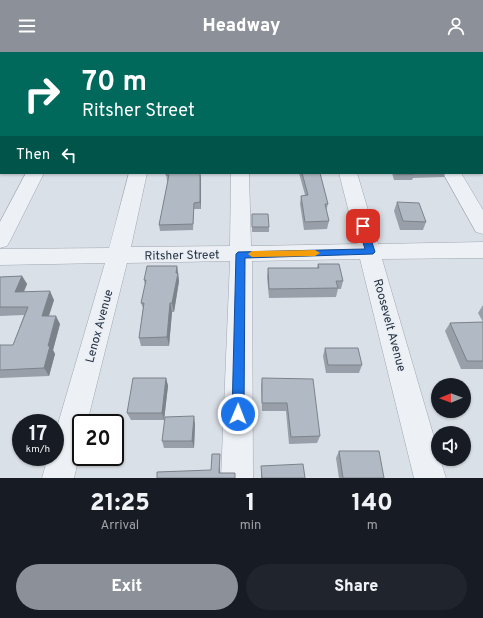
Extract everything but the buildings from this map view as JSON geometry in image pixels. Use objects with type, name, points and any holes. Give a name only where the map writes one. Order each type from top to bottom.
[{"type":"street","points":[[0,241],[35,174]]},
{"type":"street","name":"Lenox Avenue","points":[[58,478],[118,256],[138,174]]},
{"type":"street","points":[[237,478],[241,254],[240,174]]},
{"type":"street","name":"Roosevelt Avenue","points":[[348,174],[430,478]]},
{"type":"street","points":[[453,174],[483,227]]},
{"type":"street","name":"Ritsher Street","points":[[0,257],[483,250]]},
{"type":"slow traffic","points":[[252,254],[315,253]]},
{"type":"route","points":[[238,414],[241,254],[370,252],[363,226]]}]
